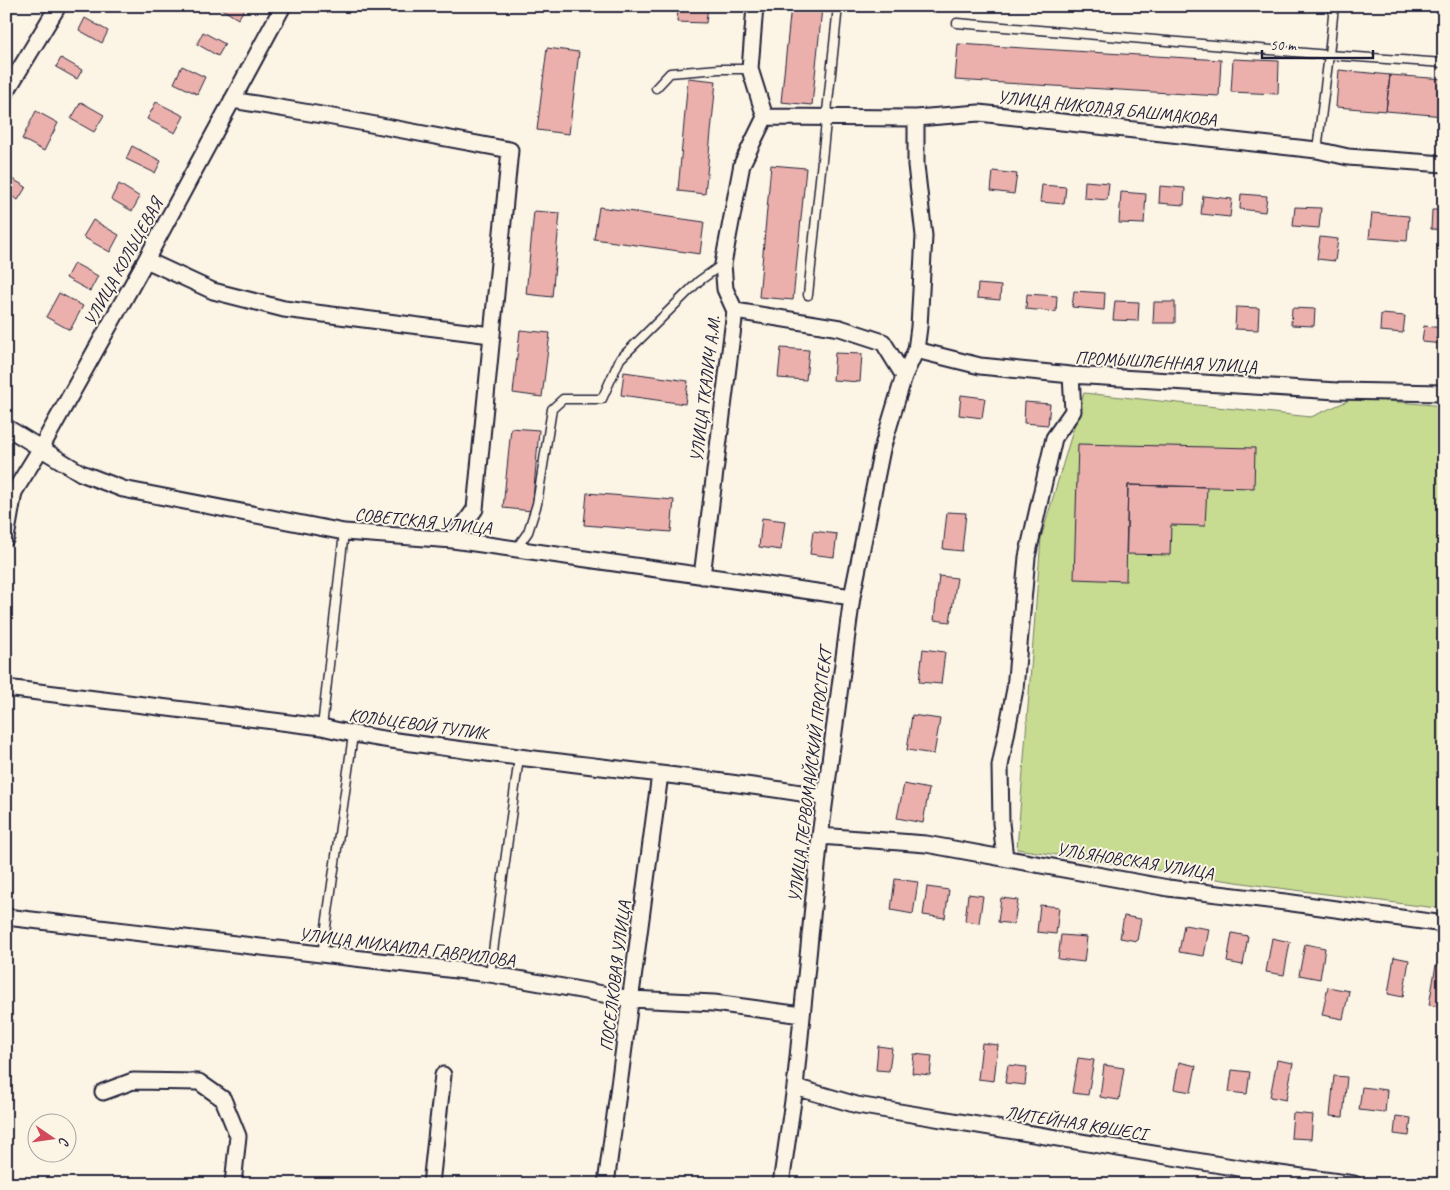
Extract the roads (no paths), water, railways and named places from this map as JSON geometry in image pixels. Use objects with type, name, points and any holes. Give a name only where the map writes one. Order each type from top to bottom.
[{"type":"street","points":[[6,92],[58,6]]},
{"type":"street","name":"УЛИЦА КОЛЬЦЕВАЯ","points":[[6,538],[14,492],[41,448],[146,260],[283,6]]},
{"type":"street","points":[[755,6],[750,69],[765,117]]},
{"type":"street","points":[[232,100],[510,150],[475,509],[453,540]]},
{"type":"street","name":"УЛИЦА НИКОЛАЯ БАШМАКОВА","points":[[765,117],[916,118],[979,113],[1317,150],[1348,157],[1444,164]]},
{"type":"street","name":"УЛИЦА ТКАЛИЧ А.М.","points":[[702,576],[735,311],[725,289],[723,264],[742,164],[765,117]]},
{"type":"street","points":[[904,376],[916,350],[924,236],[916,165],[916,118]]},
{"type":"street","points":[[146,260],[213,291],[284,309],[491,335]]},
{"type":"street","points":[[735,311],[840,328],[883,342],[904,376]]},
{"type":"street","name":"ПРОМЫШЛЕННАЯ УЛИЦА","points":[[916,350],[980,366],[1071,375],[1336,391],[1444,393]]},
{"type":"street","points":[[1005,858],[1001,824],[1000,766],[1015,690],[1027,557],[1054,438],[1073,411],[1071,375]]},
{"type":"street","name":"УЛИЦА ПЕРВОМАЙСКИЙ ПРОСПЕКТ","points":[[781,1184],[795,1087],[820,836],[852,597],[882,449],[904,376]]},
{"type":"street","name":"СОВЕТСКАЯ УЛИЦА","points":[[6,427],[81,473],[123,490],[344,532],[453,540],[852,597]]},
{"type":"street","name":"КОЛЬЦЕВОЙ ТУПИК","points":[[6,688],[322,727],[353,735],[765,787],[825,797]]},
{"type":"street","name":"ПОСЕЛКОВАЯ УЛИЦА","points":[[606,1184],[660,774]]},
{"type":"street","name":"УЛЬЯНОВСКАЯ УЛИЦА","points":[[820,836],[926,844],[1168,888],[1444,924]]},
{"type":"street","name":"УЛИЦА МИХАИЛА ГАВРИЛОВА","points":[[6,917],[490,974],[631,999],[714,1003],[802,1015]]},
{"type":"street","points":[[431,1184],[443,1075]]},
{"type":"street","points":[[103,1092],[133,1081],[199,1082],[222,1099],[238,1136],[233,1184]]},
{"type":"street","name":"ЛИТЕЙНАЯ КӨШЕСІ","points":[[795,1087],[857,1105],[1257,1172],[1354,1184]]},
{"type":"lane","points":[[808,295],[828,118],[838,6]]},
{"type":"lane","points":[[1317,150],[1334,6]]},
{"type":"lane","points":[[957,23],[1444,63]]},
{"type":"lane","points":[[656,88],[670,73],[718,69],[750,69]]},
{"type":"lane","points":[[516,549],[528,532],[537,504],[552,409],[563,399],[602,399],[620,359],[699,281],[723,264]]},
{"type":"lane","points":[[322,727],[344,532]]},
{"type":"lane","points":[[322,955],[353,735]]},
{"type":"lane","points":[[490,974],[518,757]]}]
